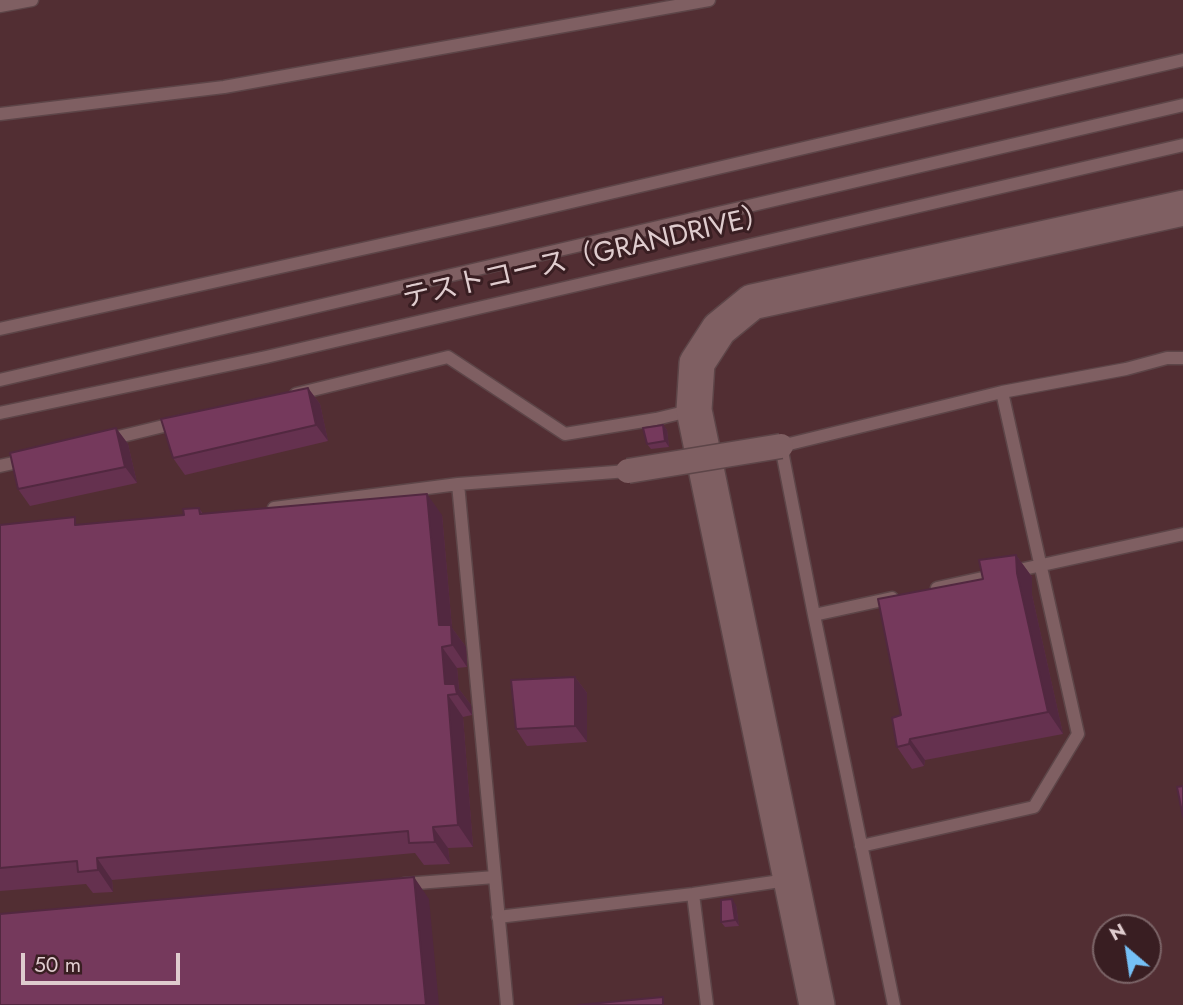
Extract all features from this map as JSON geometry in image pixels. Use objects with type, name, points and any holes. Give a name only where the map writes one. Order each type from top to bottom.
[{"type":"street","points":[[817,1005],[694,410],[697,363],[719,329],[752,302],[1183,208]]},
{"type":"street","points":[[628,471],[781,446]]},
{"type":"lane","points":[[0,6],[32,0]]},
{"type":"lane","points":[[0,114],[224,87],[709,0]]},
{"type":"lane","points":[[0,329],[498,219],[1183,60]]},
{"type":"lane","points":[[0,380],[1183,105]]},
{"type":"lane","name":"テストコース（GRANDRIVE）","points":[[0,413],[266,357],[1183,145]]},
{"type":"lane","points":[[285,397],[448,357],[565,433],[656,419],[694,410]]},
{"type":"lane","points":[[894,1005],[781,446],[1002,392],[1126,369],[1167,358],[1183,358]]},
{"type":"lane","points":[[861,846],[1034,807],[1078,734],[1002,392]]},
{"type":"lane","points":[[95,443],[190,420]]},
{"type":"lane","points":[[0,466],[41,456]]},
{"type":"lane","points":[[260,510],[458,484],[628,471]]},
{"type":"lane","points":[[458,484],[507,1005]]},
{"type":"lane","points":[[814,615],[1183,534]]},
{"type":"lane","points":[[386,886],[495,877]]},
{"type":"lane","points":[[498,917],[694,894],[791,879]]},
{"type":"lane","points":[[694,894],[707,1005]]},
{"type":"shaded area","points":[[0,0],[1183,0],[1183,1005],[0,1005]]},
{"type":"building","points":[[308,388],[316,425],[173,458],[161,419]]},
{"type":"building","points":[[663,425],[665,441],[647,444],[643,428]]},
{"type":"building","points":[[116,428],[125,467],[18,489],[10,453]]},
{"type":"building","points":[[427,494],[439,625],[451,625],[452,645],[442,647],[445,684],[455,684],[457,694],[448,695],[458,825],[433,827],[435,842],[409,843],[408,831],[97,858],[98,870],[78,872],[77,861],[0,868],[0,525],[75,517],[75,525],[184,515],[183,509],[199,508],[200,514]]},
{"type":"building","points":[[1016,555],[1017,573],[1048,712],[910,739],[909,744],[897,747],[892,718],[901,715],[878,599],[983,579],[979,560]]},
{"type":"building","points":[[575,677],[575,726],[516,729],[511,680]]},
{"type":"building","points":[[1183,786],[1183,817],[1177,787]]},
{"type":"building","points":[[414,877],[426,1005],[0,1005],[0,914]]},
{"type":"building","points":[[732,899],[735,920],[721,922],[721,900]]},
{"type":"building","points":[[663,997],[663,1005],[578,1005]]}]
